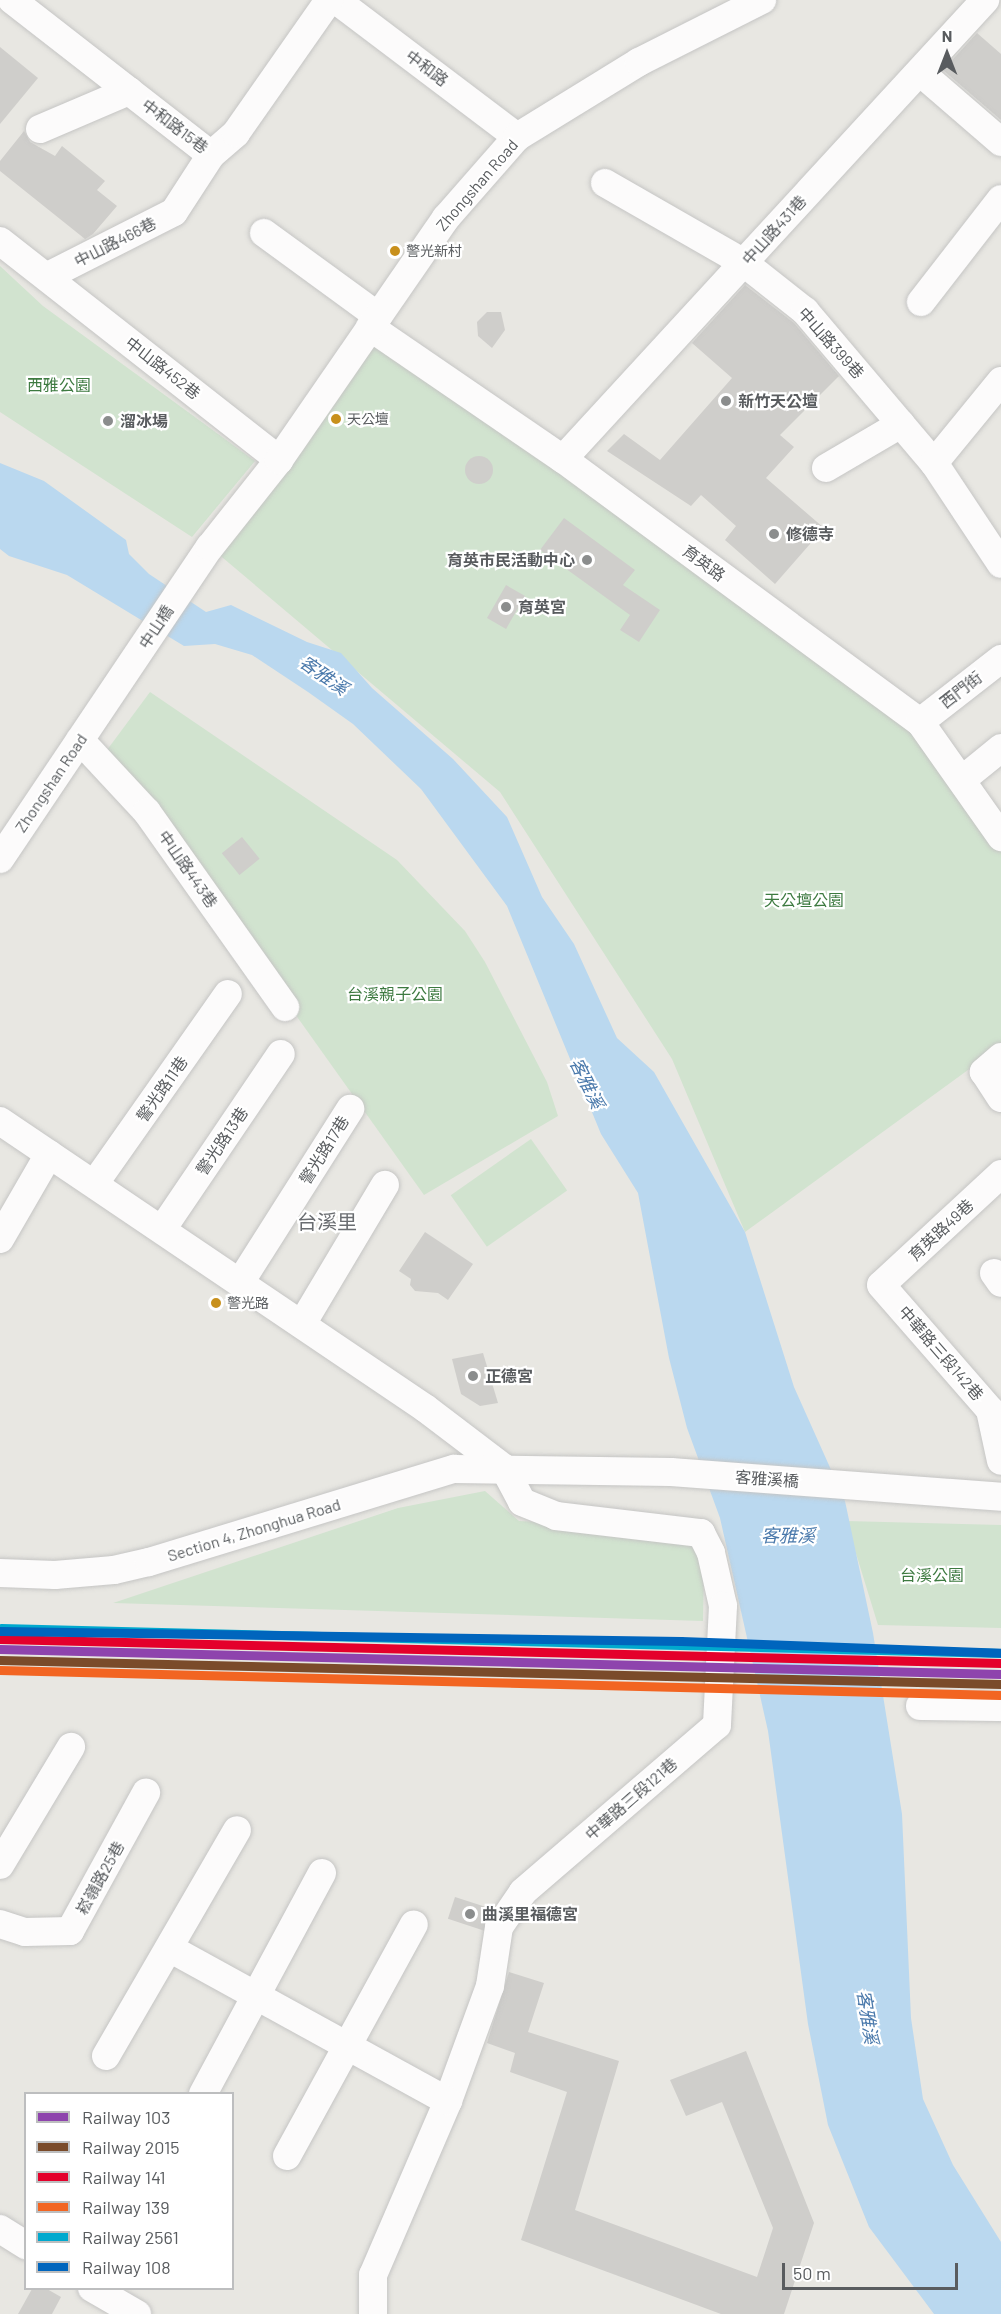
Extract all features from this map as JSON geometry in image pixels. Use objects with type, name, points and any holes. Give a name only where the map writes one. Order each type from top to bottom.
[{"type":"street","name":"中和路15巷","points":[[12,0],[211,154],[236,134],[329,0]]},
{"type":"street","name":"中和路","points":[[336,0],[518,137]]},
{"type":"street","name":"Zhongshan Road","points":[[210,548],[279,460],[446,218],[518,137],[639,62],[762,0]]},
{"type":"street","name":"中山路431巷","points":[[563,459],[985,0]]},
{"type":"street","points":[[920,72],[1001,142]]},
{"type":"street","points":[[40,129],[129,91]]},
{"type":"street","name":"中山路466巷","points":[[48,276],[174,212],[211,154]]},
{"type":"street","name":"中山路399巷","points":[[605,183],[744,263],[805,311],[934,463],[1001,564]]},
{"type":"street","points":[[921,303],[1001,199]]},
{"type":"street","name":"育英路","points":[[264,233],[374,322],[920,722],[963,779],[1001,837]]},
{"type":"street","points":[[0,241],[48,276]]},
{"type":"street","name":"中山路452巷","points":[[48,276],[279,460]]},
{"type":"street","points":[[934,463],[1001,381]]},
{"type":"street","points":[[826,468],[901,424]]},
{"type":"street","name":"中山橋","points":[[102,707],[210,548]]},
{"type":"street","name":"西門街","points":[[920,722],[1001,659]]},
{"type":"street","name":"Zhongshan Road","points":[[0,859],[102,707]]},
{"type":"street","name":"中山路443巷","points":[[80,740],[147,812],[285,1006]]},
{"type":"street","points":[[963,779],[1001,748]]},
{"type":"street","name":"警光路11巷","points":[[95,1183],[228,994]]},
{"type":"street","name":"警光路13巷","points":[[163,1228],[281,1054]]},
{"type":"street","points":[[1001,1058],[984,1072],[1001,1098]]},
{"type":"street","name":"警光路17巷","points":[[241,1281],[350,1109]]},
{"type":"street","points":[[0,1121],[241,1281],[504,1468]]},
{"type":"street","points":[[0,1239],[49,1154]]},
{"type":"street","name":"育英路49巷","points":[[881,1285],[1001,1174]]},
{"type":"street","points":[[302,1323],[385,1185]]},
{"type":"street","name":"中華路三段142巷","points":[[881,1285],[996,1402],[1001,1461]]},
{"type":"street","name":"中華路三段121巷","points":[[374,2314],[373,2275],[448,2101],[490,1986],[499,1927],[523,1892],[717,1725],[722,1688],[723,1606],[711,1553],[700,1533],[556,1516],[522,1502],[504,1468]]},
{"type":"street","name":"Section 4, Zhonghua Road","points":[[0,1573],[55,1575],[114,1570],[454,1469],[671,1472]]},
{"type":"street","name":"客雅溪橋","points":[[671,1472],[1001,1497]]},
{"type":"street","points":[[920,1706],[1001,1707]]},
{"type":"street","points":[[0,1865],[71,1747]]},
{"type":"street","name":"崧嶺路25巷","points":[[0,1924],[25,1932],[70,1931],[146,1793]]},
{"type":"street","points":[[106,2056],[171,1949],[237,1830]]},
{"type":"street","points":[[204,2092],[254,1995],[322,1873]]},
{"type":"street","points":[[287,2156],[414,1924]]},
{"type":"street","points":[[171,1949],[448,2101]]},
{"type":"street","points":[[0,2229],[24,2244]]},
{"type":"street","points":[[94,2290],[137,2314]]},
{"type":"green space","name":"西雅公園","points":[[0,266],[43,306],[255,461],[192,537],[0,412]]},
{"type":"green space","name":"天公壇公園","points":[[370,327],[920,722],[1001,840],[1001,1046],[745,1232],[672,1059],[500,792],[210,547]]},
{"type":"green space","name":"台溪親子公園","points":[[150,692],[397,860],[465,931],[485,962],[547,1082],[558,1116],[424,1195],[107,750]]},
{"type":"green space","points":[[531,1139],[567,1191],[487,1247],[451,1195]]},
{"type":"green space","points":[[485,1491],[519,1521],[672,1529],[691,1542],[704,1566],[703,1621],[113,1603],[398,1508]]},
{"type":"green space","name":"台溪公園","points":[[846,1521],[1001,1525],[1001,1628],[878,1625]]},
{"type":"water","name":"客雅溪","points":[[0,463],[44,481],[126,540],[129,554],[149,574],[206,612],[231,605],[307,642],[341,653],[372,688],[453,759],[507,817],[542,897],[574,944],[617,1038],[654,1072],[745,1232],[794,1387],[845,1501],[873,1633],[902,1814],[911,2018],[923,2099],[953,2165],[1001,2242],[1001,2314],[934,2314],[869,2227],[828,2125],[808,2024],[768,1731],[720,1518],[687,1428],[669,1358],[638,1193],[601,1134],[507,906],[421,789],[353,724],[308,692],[252,655],[215,644],[184,646],[67,575],[9,556],[0,549]]},
{"type":"building","points":[[977,33],[1001,54],[1001,120],[943,70]]},
{"type":"building","points":[[0,47],[38,78],[0,124]]},
{"type":"building","points":[[24,131],[30,142],[55,156],[62,146],[105,181],[97,190],[117,206],[93,234],[85,239],[0,171],[0,161]]},
{"type":"building","name":"新竹天公壇","points":[[745,285],[794,323],[839,376],[780,435],[794,447],[766,478],[824,528],[775,584],[725,540],[736,526],[701,495],[691,506],[607,451],[624,434],[660,460],[732,378],[692,343]]},
{"type":"building","points":[[487,312],[501,312],[505,330],[492,348],[478,336],[477,322]]},
{"type":"building","points":[[479,456],[489,460],[493,470],[489,480],[479,484],[469,480],[465,470],[469,460]]},
{"type":"building","name":"育英市民活動中心","points":[[564,518],[635,570],[623,585],[660,610],[639,642],[620,630],[630,615],[540,550]]},
{"type":"building","name":"育英宮","points":[[506,585],[525,596],[506,629],[487,618]]},
{"type":"building","points":[[242,837],[260,859],[239,875],[222,853]]},
{"type":"building","points":[[425,1232],[473,1264],[448,1300],[438,1293],[415,1291],[410,1285],[411,1279],[399,1271]]},
{"type":"building","name":"正德宮","points":[[483,1353],[498,1403],[480,1406],[461,1394],[452,1359]]},
{"type":"building","name":"曲溪里福德宮","points":[[455,1897],[492,1909],[485,1931],[448,1919]]},
{"type":"building","points":[[509,1972],[544,1983],[528,2032],[619,2061],[575,2210],[757,2277],[773,2228],[722,2102],[686,2116],[670,2080],[746,2051],[814,2223],[784,2314],[721,2314],[521,2240],[567,2092],[510,2072],[515,2053],[487,2043]]},
{"type":"building","points":[[31,2290],[49,2290],[61,2297],[52,2314],[18,2314]]},
{"type":"rail line","name":"2561","points":[[1,1628],[1001,1653]]},
{"type":"rail line","name":"108","points":[[0,1631],[681,1641],[1001,1653]]},
{"type":"rail line","name":"141","points":[[0,1639],[1001,1663]]},
{"type":"rail line","name":"103","points":[[0,1649],[1001,1674]]},
{"type":"rail line","name":"2015","points":[[0,1660],[1001,1684]]},
{"type":"rail line","name":"139","points":[[0,1670],[1000,1695]]},
{"type":"place","name":"警光新村","points":[[395,251]]},
{"type":"place","name":"新竹天公壇","points":[[726,401]]},
{"type":"place","name":"天公壇","points":[[336,419]]},
{"type":"place","name":"溜冰場","points":[[108,421]]},
{"type":"place","name":"修德寺","points":[[774,534]]},
{"type":"place","name":"育英市民活動中心","points":[[587,560]]},
{"type":"place","name":"育英宮","points":[[506,607]]},
{"type":"place","name":"警光路","points":[[216,1303]]},
{"type":"place","name":"正德宮","points":[[473,1376]]},
{"type":"place","name":"曲溪里福德宮","points":[[470,1914]]},
{"type":"district","name":"台溪里","points":[[327,1221]]}]
